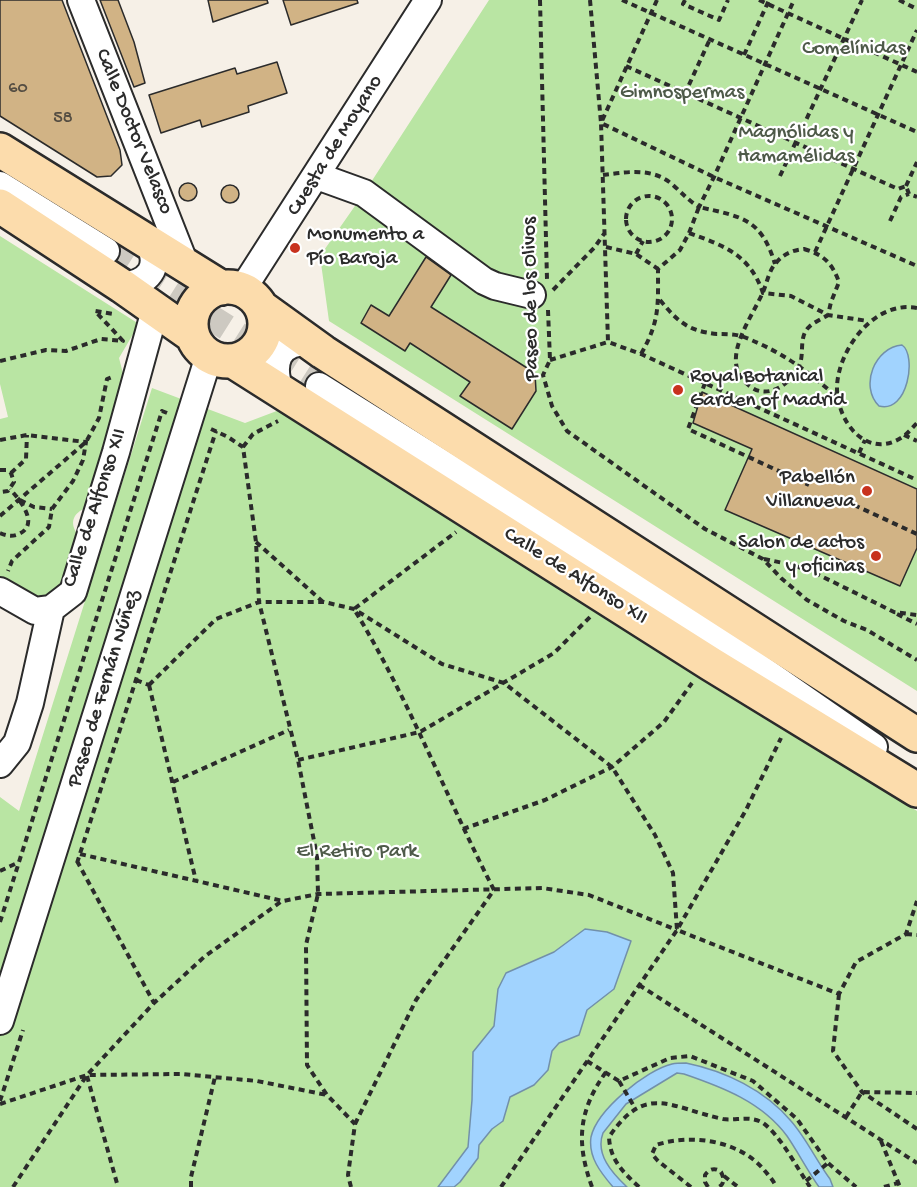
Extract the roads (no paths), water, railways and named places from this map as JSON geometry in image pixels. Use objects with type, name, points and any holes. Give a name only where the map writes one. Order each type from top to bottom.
[{"type":"main road","points":[[0,150],[149,243],[242,296],[308,342],[917,735]]},
{"type":"main road","name":"Calle de Alfonso XII","points":[[0,206],[119,300],[155,310],[212,351],[280,391],[711,664],[917,790]]},
{"type":"main road","points":[[210,293],[242,296],[265,318],[260,343],[249,355],[212,351],[192,321],[197,307],[210,293]]},
{"type":"street","name":"Calle Doctor Velasco","points":[[81,0],[185,264]]},
{"type":"street","name":"Cuesta de Moyano","points":[[242,296],[428,0]]},
{"type":"street","points":[[317,176],[364,193],[484,281],[543,299]]},
{"type":"street","points":[[0,184],[106,251]]},
{"type":"street","points":[[119,300],[150,273],[155,260],[149,243]]},
{"type":"street","name":"Calle de Alfonso XII","points":[[0,764],[17,743],[30,703],[51,609],[73,592],[116,452],[155,310]]},
{"type":"street","points":[[280,391],[275,376],[275,364],[285,347],[296,342],[308,342]]},
{"type":"street","name":"Paseo de Fernán Núñez","points":[[0,1021],[212,351]]},
{"type":"street","name":"Calle de Alfonso XII","points":[[319,386],[675,609],[917,776]]},
{"type":"street","points":[[1,586],[35,611],[51,609]]},
{"type":"street","name":"Calle de Alfonso XII","points":[[675,609],[917,746]]},
{"type":"water","points":[[902,345],[907,351],[909,360],[907,382],[903,393],[889,406],[879,406],[870,388],[873,369],[884,353],[892,347]]},
{"type":"water","points":[[585,929],[607,932],[631,941],[614,989],[587,1010],[579,1035],[559,1043],[552,1051],[548,1070],[534,1085],[510,1097],[503,1121],[492,1129],[479,1145],[478,1158],[460,1182],[454,1187],[438,1187],[468,1147],[473,1052],[494,1026],[498,989],[506,973],[554,952]]},
{"type":"water","points":[[686,1063],[715,1071],[743,1083],[781,1110],[806,1142],[833,1187],[819,1187],[787,1136],[766,1114],[727,1090],[677,1073],[626,1104],[603,1133],[601,1148],[606,1163],[627,1187],[613,1187],[593,1158],[591,1137],[595,1126],[612,1104],[649,1074],[674,1064]]},
{"type":"tunnel","points":[[106,251],[319,386]]},
{"type":"place","name":"Monumento a Pío Baroja","points":[[295,248]]},
{"type":"place","name":"Royal Botanical Garden of Madrid","points":[[678,390]]},
{"type":"place","name":"Pabellón Villanueva","points":[[867,491]]},
{"type":"place","name":"Salon de actos y oficinas","points":[[876,556]]},
{"type":"park label","name":"Comelínidas","points":[[854,50]]},
{"type":"park label","name":"Gimnospermas","points":[[682,94]]},
{"type":"park label","name":"Magnólidas y Hamamélidas","points":[[796,146]]},
{"type":"park label","name":"El Retiro Park","points":[[357,853]]}]
